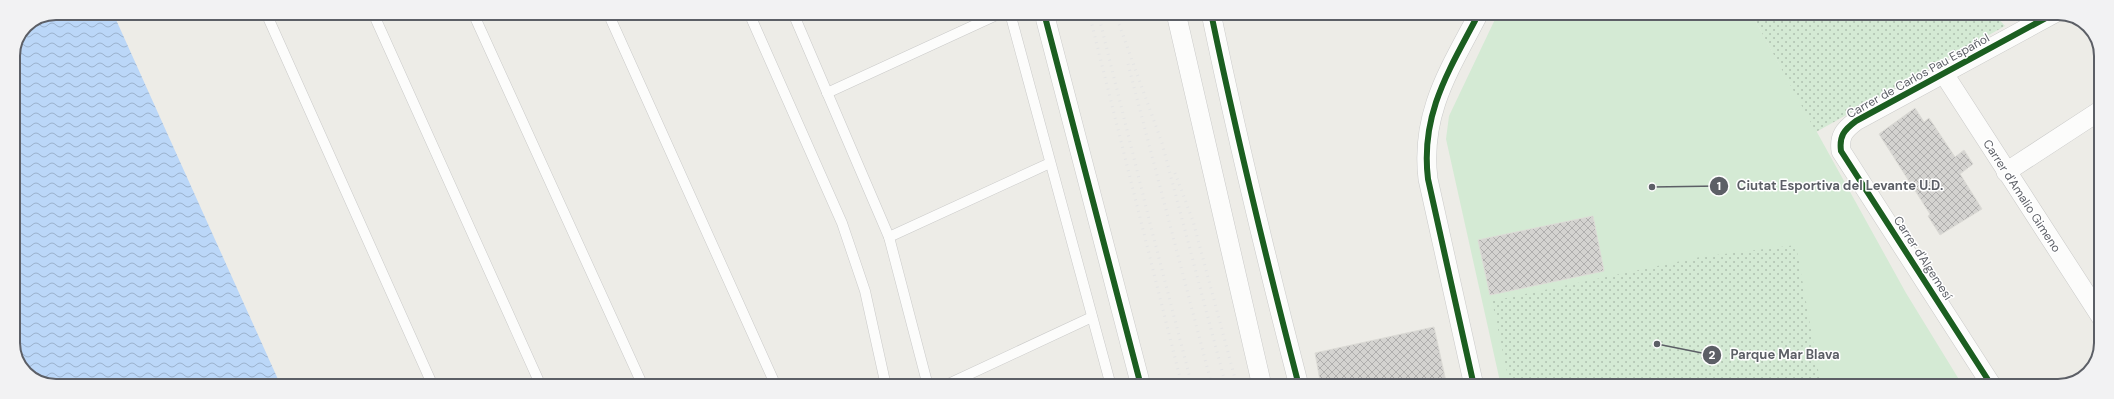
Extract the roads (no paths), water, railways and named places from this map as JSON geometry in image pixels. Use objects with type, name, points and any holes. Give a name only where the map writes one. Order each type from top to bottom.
[{"type":"street","points":[[1046,20],[1138,379]]},
{"type":"street","points":[[1178,20],[1260,379]]},
{"type":"street","points":[[1213,20],[1255,213],[1297,379]]},
{"type":"street","points":[[1472,379],[1428,178],[1427,148],[1431,116],[1438,96],[1476,20]]},
{"type":"street","name":"Carrer de Carlos Pau Español","points":[[1840,139],[1846,129],[1856,121],[2042,20]]},
{"type":"street","name":"Carrer d'Amalio Gimeno","points":[[1944,74],[2094,306]]},
{"type":"street","points":[[2006,172],[2094,115]]},
{"type":"street","name":"Carrer d'Algemesí","points":[[1840,139],[1841,151],[1988,379]]},
{"type":"lane","points":[[269,20],[430,379]]},
{"type":"lane","points":[[376,20],[538,379]]},
{"type":"lane","points":[[476,20],[640,379]]},
{"type":"lane","points":[[611,20],[773,379]]},
{"type":"lane","points":[[752,20],[844,230],[867,299],[884,379]]},
{"type":"lane","points":[[796,20],[889,237],[926,379]]},
{"type":"lane","points":[[827,93],[985,20]]},
{"type":"lane","points":[[1012,20],[1109,379]]},
{"type":"lane","points":[[889,237],[1050,163]]},
{"type":"lane","points":[[959,379],[1092,317]]},
{"type":"water","points":[[56,20],[116,20],[278,379],[51,379],[32,370],[23,357],[20,345],[21,49],[26,36],[36,26],[42,23]]},
{"type":"railway","points":[[1091,20],[1180,379]]},
{"type":"railway","points":[[1100,20],[1190,379]]},
{"type":"railway","points":[[1118,20],[1162,143],[1224,379]]},
{"type":"railway","points":[[1128,64],[1210,379]]},
{"type":"railway","points":[[1175,173],[1193,221],[1235,379]]},
{"type":"place","name":"Ciutat Esportiva del Levante U.D.","points":[[1652,187]]},
{"type":"place","name":"Parque Mar Blava","points":[[1657,344]]}]
